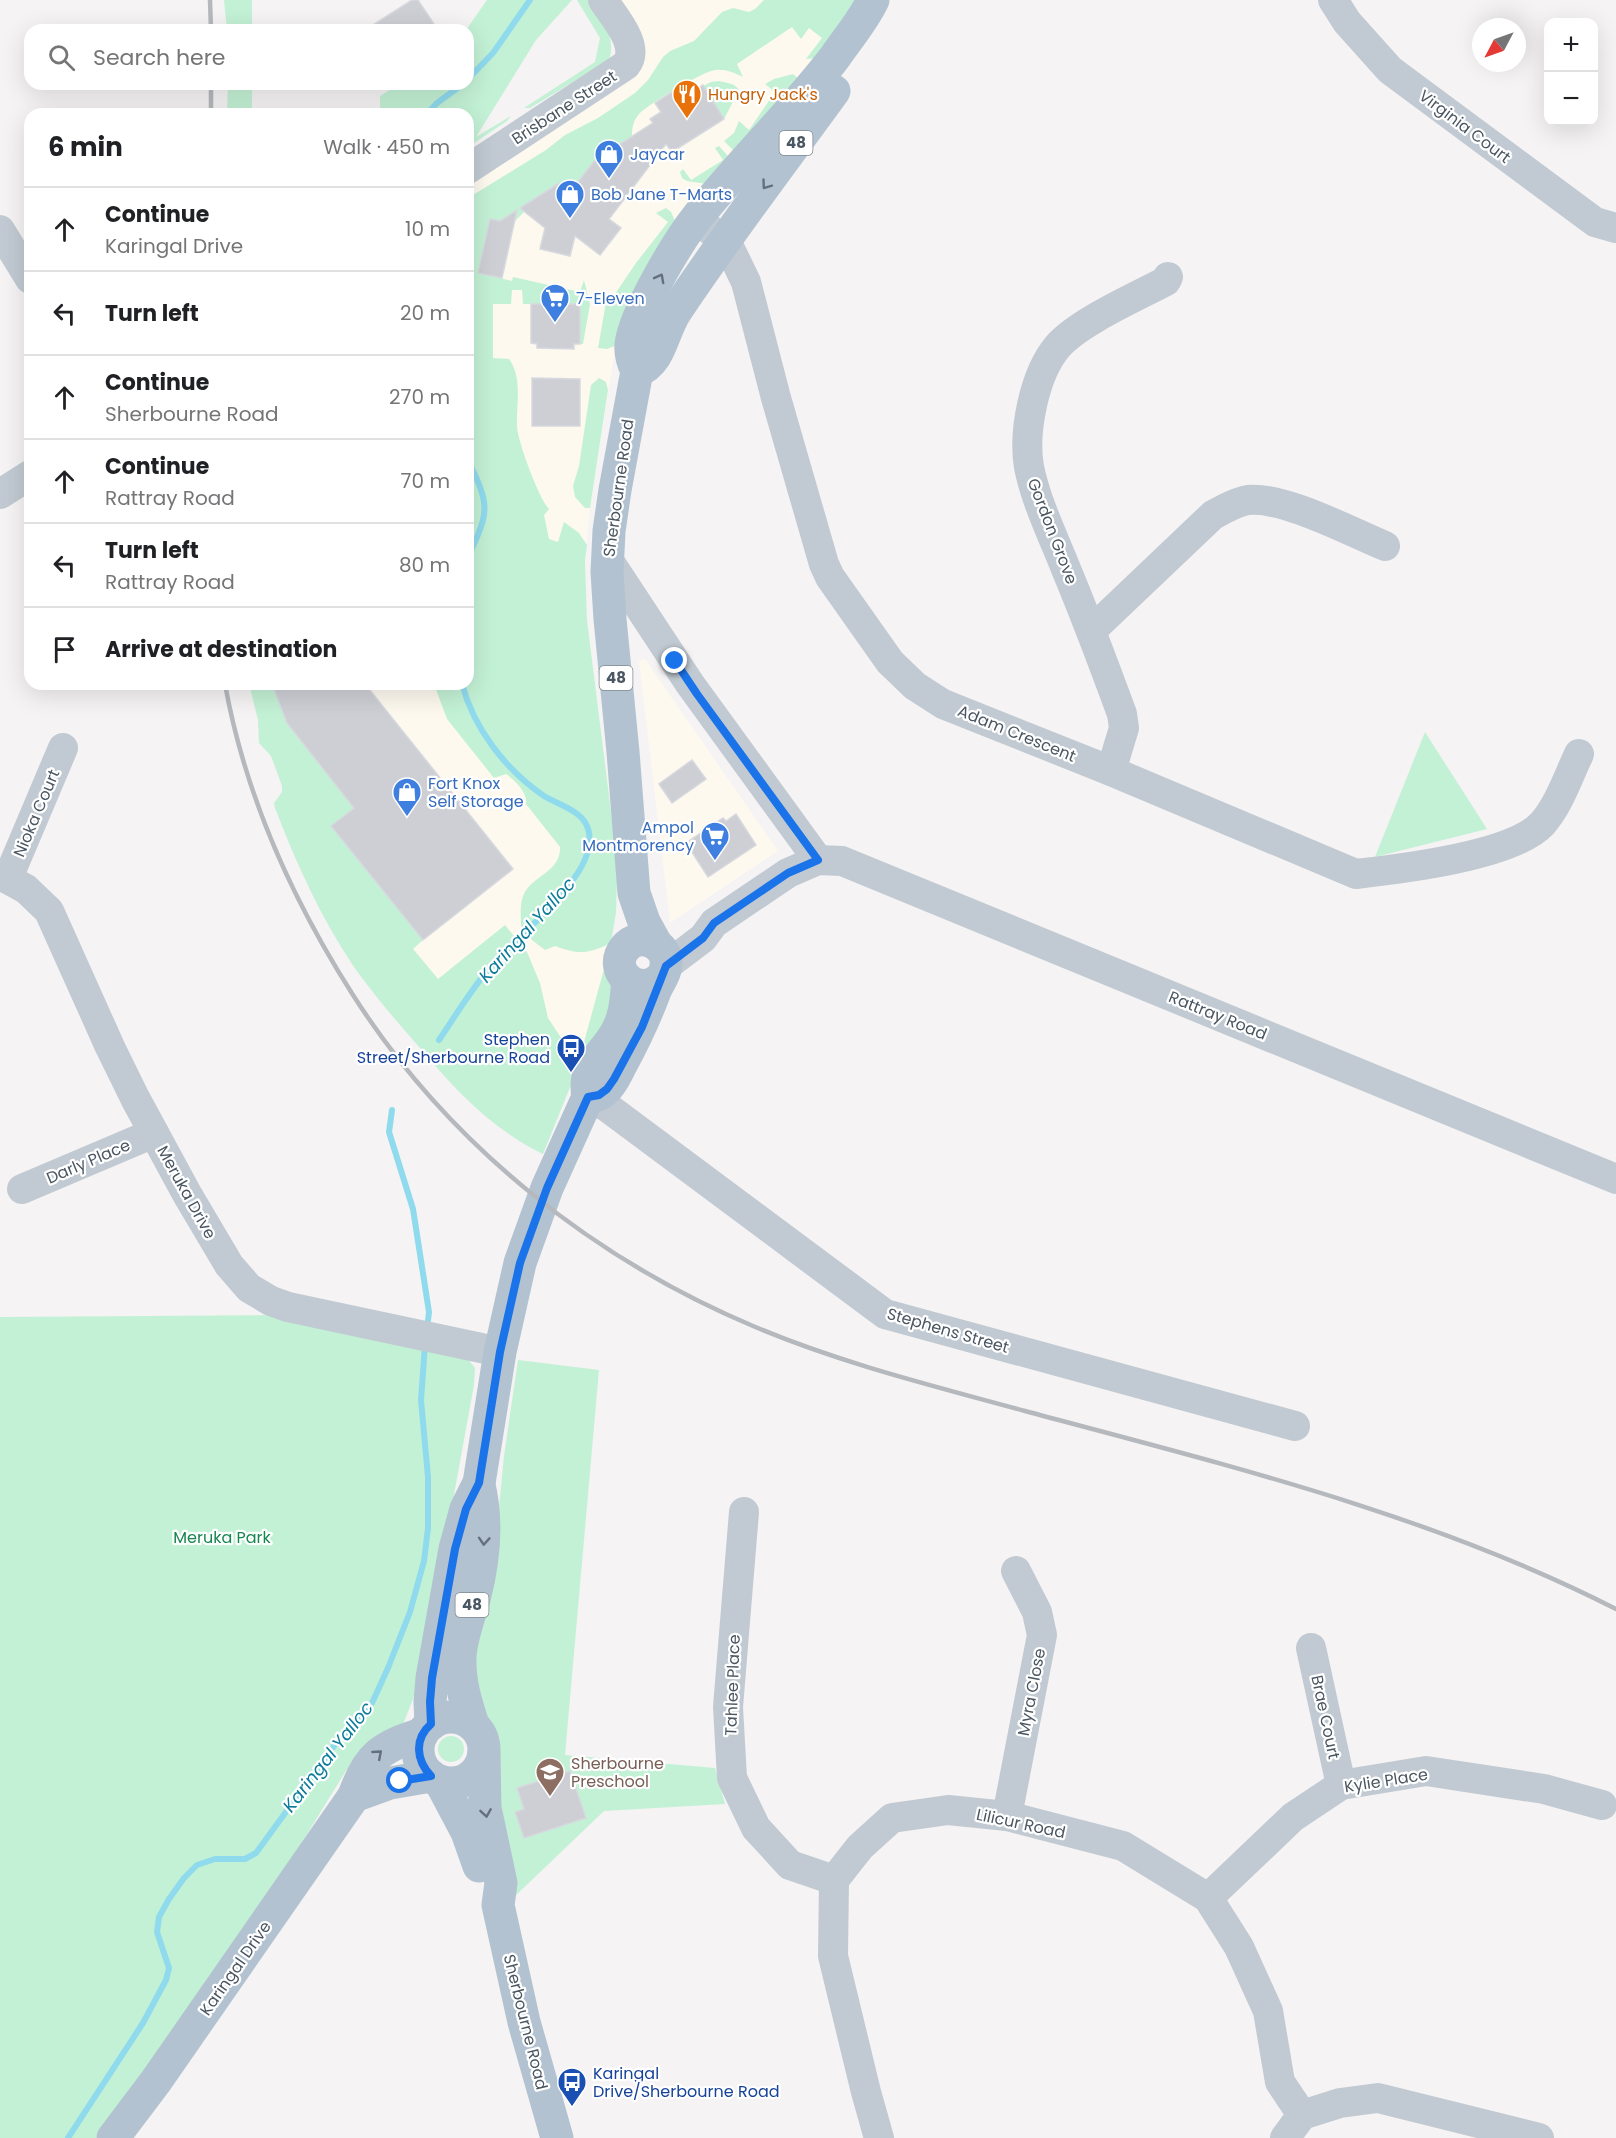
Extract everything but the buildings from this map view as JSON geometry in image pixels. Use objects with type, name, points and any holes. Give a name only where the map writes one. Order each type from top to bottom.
[{"type":"main road","name":"Sherbourne Road","points":[[427,1729],[432,1678],[455,1549],[466,1509],[479,1483],[500,1352],[525,1244],[547,1188],[588,1097],[587,1075],[593,1063],[610,1042],[623,1018],[628,980],[621,971],[620,959],[654,956],[634,893],[610,619],[607,558],[615,490],[637,371],[631,350],[636,326],[675,250],[697,217],[808,90],[863,19],[873,0]]},
{"type":"main road","name":"48","points":[[637,371],[649,365],[653,360],[672,317],[883,26],[896,0]]},
{"type":"main road","points":[[588,1097],[599,1095],[607,1089],[642,1027],[654,956]]},
{"type":"main road","name":"Sherbourne Road","points":[[479,1483],[484,1508],[483,1550],[460,1658],[463,1692],[478,1740],[485,1808],[501,1883],[498,1905]]},
{"type":"main road","points":[[354,1796],[390,1783],[436,1778],[450,1783],[467,1778],[475,1772],[478,1740],[463,1719],[452,1717],[441,1719],[427,1729]]},
{"type":"main road","name":"48","points":[[427,1729],[419,1743],[420,1761],[436,1778]]},
{"type":"main road","name":"Karingal Drive","points":[[113,2138],[156,2081],[354,1796],[369,1762],[382,1750],[427,1729]]},
{"type":"main road","name":"Sherbourne Road","points":[[436,1778],[460,1816],[485,1882],[498,1905],[524,2022],[557,2138]]},
{"type":"street","name":"Brisbane Street","points":[[474,165],[626,65],[631,57],[631,46],[603,0]]},
{"type":"street","name":"Virginia Court","points":[[1334,0],[1347,22],[1390,70],[1595,222],[1616,228]]},
{"type":"street","name":"Adam Crescent","points":[[697,217],[725,242],[736,259],[746,282],[824,564],[834,583],[891,662],[915,686],[944,704],[1356,874],[1395,869],[1494,849],[1532,832],[1543,823],[1552,809],[1578,754]]},
{"type":"street","points":[[0,230],[24,269]]},
{"type":"street","name":"Gordon Grove","points":[[1111,771],[1124,728],[1122,714],[1035,490],[1029,465],[1028,438],[1033,397],[1056,348],[1069,336],[1166,281],[1168,277]]},
{"type":"street","points":[[0,494],[24,479]]},
{"type":"street","points":[[1091,631],[1205,521],[1228,506],[1246,500],[1264,500],[1282,504],[1385,547]]},
{"type":"street","points":[[607,558],[697,694],[818,860],[788,873],[714,923],[696,928],[654,956]]},
{"type":"street","name":"Nioka Court","points":[[4,877],[63,748]]},
{"type":"street","name":"Rattray Road","points":[[818,860],[834,859],[861,868],[1616,1179]]},
{"type":"street","name":"Meruka Drive","points":[[4,877],[26,889],[50,911],[110,1047],[154,1133],[221,1253],[237,1276],[249,1288],[271,1301],[288,1307],[500,1352]]},
{"type":"street","name":"Stephens Street","points":[[588,1097],[607,1107],[885,1314],[1295,1426]]},
{"type":"street","name":"Darly Place","points":[[22,1189],[154,1133]]},
{"type":"street","name":"Tahlee Place","points":[[744,1512],[728,1707],[732,1778],[756,1828],[790,1864],[834,1880]]},
{"type":"street","name":"Myra Close","points":[[1007,1816],[1041,1635],[1036,1612],[1016,1571]]},
{"type":"street","name":"Brae Court","points":[[1311,1648],[1341,1785]]},
{"type":"street","name":"Kylie Place","points":[[1208,1898],[1293,1817],[1341,1785],[1426,1771],[1544,1789],[1602,1805]]},
{"type":"street","name":"Lilicur Road","points":[[834,1880],[860,1847],[892,1818],[948,1810],[1007,1816],[1123,1846],[1208,1898],[1239,1947],[1268,2011],[1280,2082],[1294,2126]]},
{"type":"street","points":[[834,1880],[833,1956],[879,2138]]},
{"type":"street","points":[[1294,2126],[1340,2103],[1378,2098],[1539,2138]]},
{"type":"shaded area","points":[[615,0],[862,0],[621,337],[613,362],[590,508],[585,560],[587,620],[617,895],[611,943],[615,992],[572,1079],[449,972],[439,980],[413,948],[423,941],[331,826],[354,807],[287,723],[274,690],[474,690],[474,181],[630,81]]},
{"type":"shaded area","name":"Ampol Montmorency","points":[[645,659],[778,851],[670,923],[639,661]]},
{"type":"green space","points":[[224,0],[252,0],[252,24],[226,24]]},
{"type":"green space","points":[[487,0],[572,0],[536,40],[476,137],[511,116],[474,143],[474,108],[380,108],[380,96],[390,90],[474,90],[474,24],[470,24]]},
{"type":"green space","points":[[577,0],[590,0],[603,22],[611,44],[609,60],[530,108],[524,108],[595,62],[600,38]]},
{"type":"green space","points":[[764,0],[862,0],[818,58],[806,59],[822,38],[809,28],[801,39],[792,27],[737,64],[743,77],[723,70],[709,72],[645,109],[635,119],[632,136],[595,160],[570,192],[559,183],[520,208],[524,212],[515,221],[505,218],[503,222],[490,220],[479,273],[512,281],[513,277],[580,292],[584,280],[590,304],[583,344],[580,344],[580,305],[523,304],[522,290],[512,290],[511,304],[493,304],[493,358],[509,359],[516,375],[518,434],[535,483],[549,509],[544,515],[549,539],[558,542],[564,522],[579,533],[587,545],[585,560],[587,620],[613,828],[617,880],[616,912],[611,943],[583,952],[555,946],[545,950],[532,940],[521,926],[521,905],[529,886],[556,862],[560,847],[526,804],[523,791],[517,783],[506,774],[494,778],[447,719],[436,690],[474,690],[474,194],[635,93],[648,80],[663,57],[670,51],[694,41],[722,12],[733,8],[749,12]]},
{"type":"green space","points":[[793,74],[799,79],[707,184],[682,178],[680,172],[683,169],[691,180],[723,160],[715,148],[719,146],[728,156],[733,150],[724,141],[734,133],[739,121],[749,130],[775,92],[765,84]]},
{"type":"green space","points":[[719,81],[733,85],[739,90],[724,119],[703,86]]},
{"type":"green space","points":[[228,90],[252,90],[252,108],[227,108]]},
{"type":"green space","points":[[666,208],[671,212],[675,221],[617,345],[607,349],[598,348],[605,308],[602,291],[613,297],[668,222],[656,213]]},
{"type":"green space","points":[[599,378],[606,382],[608,390],[590,508],[585,508],[575,497],[573,486],[579,466],[591,385]]},
{"type":"green space","points":[[250,690],[274,690],[287,723],[354,808],[332,826],[423,940],[413,949],[438,979],[505,925],[527,952],[540,983],[548,1018],[579,1065],[543,1154],[491,1121],[461,1094],[433,1064],[354,967],[310,890],[275,808],[274,803],[282,792],[282,786],[271,756],[259,743],[258,720]]},
{"type":"green space","points":[[1425,732],[1487,829],[1375,857]]},
{"type":"green space","points":[[604,969],[609,970],[616,1002],[589,1049],[584,1042]]},
{"type":"green space","name":"Meruka Park","points":[[284,1315],[467,1358],[475,1368],[474,1385],[420,1681],[404,1722],[352,1761],[291,1860],[126,2101],[96,2138],[0,2138],[0,1317]]},
{"type":"green space","points":[[518,1360],[599,1370],[565,1755],[715,1768],[725,1804],[604,1811],[513,1898],[498,1839],[494,1740],[472,1672],[496,1538],[504,1456]]},
{"type":"green space","points":[[451,1736],[460,1740],[464,1749],[460,1758],[451,1762],[442,1758],[438,1749],[442,1740]]},
{"type":"waterway","name":"Karingal Yalloc","points":[[474,73],[493,53],[530,0]]},
{"type":"waterway","name":"Karingal Yalloc","points":[[432,108],[455,90]]},
{"type":"waterway","name":"Karingal Yalloc","points":[[474,474],[480,488],[484,508],[483,518],[474,542]]},
{"type":"waterway","name":"Karingal Yalloc","points":[[439,1040],[492,965],[549,909],[570,884],[585,860],[589,842],[588,830],[583,819],[530,786],[493,747],[475,717],[464,690]]},
{"type":"waterway","name":"Karingal Yalloc","points":[[392,1110],[389,1132],[413,1209],[429,1312],[427,1329]]},
{"type":"waterway","name":"Karingal Yalloc","points":[[68,2138],[143,2023],[166,1980],[169,1968],[157,1932],[159,1917],[169,1899],[197,1865],[215,1859],[245,1859],[256,1853],[336,1743],[372,1703],[388,1668],[410,1612],[424,1561],[428,1528],[428,1477],[421,1400],[425,1345]]},
{"type":"railway","points":[[210,0],[211,24]]},
{"type":"railway","points":[[211,90],[211,108]]},
{"type":"railway","points":[[226,690],[245,766],[274,846],[310,922],[353,995],[391,1049],[433,1100],[479,1147],[528,1191],[581,1231],[636,1267],[693,1298],[786,1339],[888,1373],[1251,1472],[1400,1519],[1545,1575],[1616,1609]]},
{"type":"place","name":"Hungry Jack's","points":[[687,120]]},
{"type":"place","name":"Jaycar","points":[[609,180]]},
{"type":"place","name":"Bob Jane T-Marts","points":[[570,220]]},
{"type":"place","name":"7-Eleven","points":[[555,324]]},
{"type":"place","name":"Fort Knox Self Storage","points":[[407,818]]},
{"type":"place","name":"Ampol Montmorency","points":[[715,862]]},
{"type":"place","name":"Stephen Street/Sherbourne Road","points":[[571,1074]]},
{"type":"place","name":"Sherbourne Preschool","points":[[550,1798]]},
{"type":"place","name":"Karingal Drive/Sherbourne Road","points":[[572,2108]]},
{"type":"route","points":[[400,1781],[431,1776],[420,1761],[418,1752],[422,1734],[431,1724],[432,1678],[455,1549],[466,1509],[479,1483],[500,1352],[525,1244],[562,1154],[588,1097],[599,1095],[614,1079],[642,1027],[666,966],[703,938],[714,923],[788,873],[818,860],[675,661]]}]
